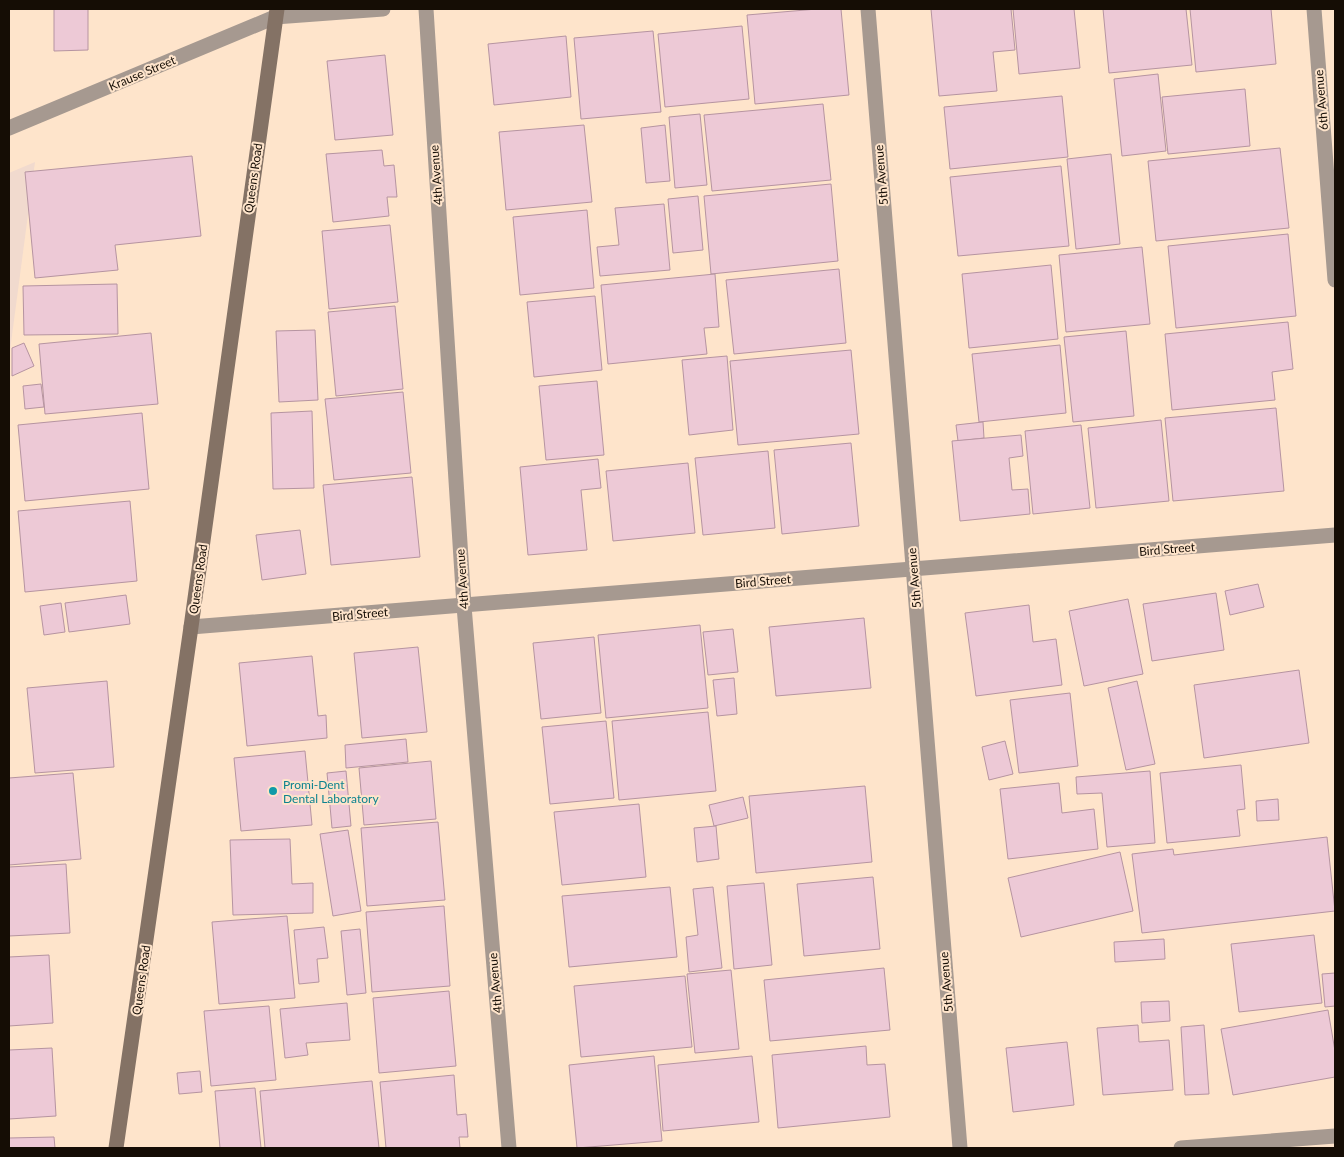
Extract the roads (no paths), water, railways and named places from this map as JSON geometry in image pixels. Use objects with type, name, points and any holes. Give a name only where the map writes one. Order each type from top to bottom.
[{"type":"street","name":"Krause Street","points":[[9,128],[276,13],[383,9]]},
{"type":"street","name":"4th Avenue","points":[[426,9],[464,606],[509,1148]]},
{"type":"street","name":"5th Avenue","points":[[868,9],[960,1148]]},
{"type":"street","name":"6th Avenue","points":[[1314,9],[1335,280]]},
{"type":"street","name":"Queens Road","points":[[116,1148],[191,627],[276,13]]},
{"type":"street","name":"Bird Street","points":[[191,627],[1335,536]]},
{"type":"street","points":[[1181,1148],[1335,1136]]},
{"type":"place","name":"Promi-Dent Dental Laboratory","points":[[273,791]]}]
